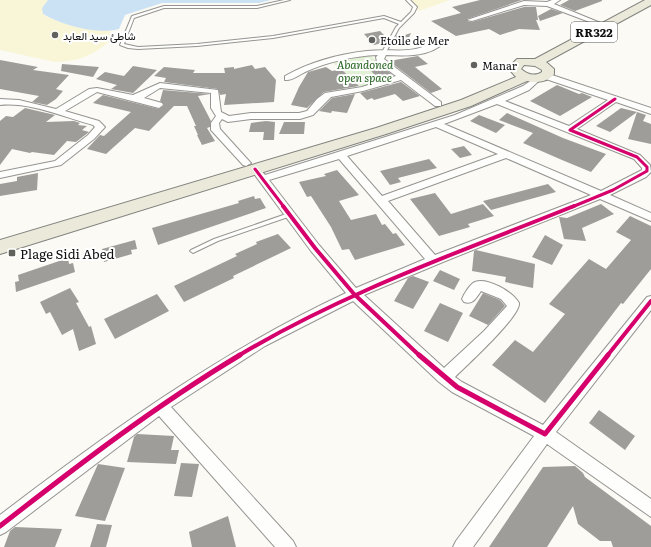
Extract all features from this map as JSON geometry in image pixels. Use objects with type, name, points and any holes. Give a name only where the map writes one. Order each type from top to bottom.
[{"type":"main road","name":"RR322","points":[[0,237],[255,170],[438,104],[535,73],[605,26],[651,1]]},
{"type":"main road","name":"RR322","points":[[0,247],[255,170],[431,120],[535,73],[651,9]]},
{"type":"street","points":[[548,4],[557,0]]},
{"type":"street","points":[[470,20],[527,1],[548,4],[605,26]]},
{"type":"street","points":[[288,78],[316,66],[368,53],[414,53],[425,51],[441,42]]},
{"type":"street","points":[[383,54],[380,57],[380,60],[438,104]]},
{"type":"street","points":[[255,170],[340,155],[431,120],[499,102],[535,84],[535,73],[651,112]]},
{"type":"street","points":[[136,98],[160,85],[215,92],[215,108],[220,116],[228,119],[251,116],[307,115],[328,95],[363,89],[401,77]]},
{"type":"street","points":[[57,112],[92,91],[97,90],[136,98],[159,105]]},
{"type":"street","points":[[570,130],[615,99]]},
{"type":"street","points":[[0,102],[16,102],[100,125],[100,128],[58,163],[0,175]]},
{"type":"street","points":[[0,526],[88,457],[160,406],[249,350],[304,319],[354,294],[433,260],[601,196],[647,171],[647,167],[637,158],[499,102]]},
{"type":"street","points":[[220,116],[215,123],[216,130],[255,170],[289,215],[354,294],[444,378],[457,387],[545,434],[651,509]]},
{"type":"street","points":[[431,120],[651,217]]},
{"type":"street","points":[[381,200],[508,154]]},
{"type":"street","points":[[340,155],[433,260]]},
{"type":"street","points":[[444,378],[489,335],[513,307],[514,303],[512,299],[504,294],[482,286],[478,286],[468,299]]},
{"type":"street","points":[[462,547],[545,434],[651,301]]},
{"type":"street","points":[[160,406],[287,547]]},
{"type":"lane","points":[[288,0],[262,7],[158,8],[133,17],[122,45],[138,48],[236,42],[343,26],[384,17],[401,23]]},
{"type":"lane","points":[[383,54],[401,23],[414,12],[415,8],[408,0]]},
{"type":"lane","points":[[193,251],[216,240],[289,215]]},
{"type":"green space","name":"Abandoned open space","points":[[368,54],[396,76],[361,87],[333,63]]},
{"type":"sand","name":"شاطئ سيد العابد","points":[[0,0],[48,0],[42,8],[44,15],[60,22],[76,26],[110,30],[111,40],[92,54],[85,57],[55,62],[0,50]]},
{"type":"sand","points":[[409,0],[450,0],[419,11]]},
{"type":"water","points":[[48,0],[271,0],[259,3],[162,3],[125,15],[119,29],[101,31],[80,28],[60,22],[43,14],[42,8]]},
{"type":"building","points":[[480,0],[522,0],[467,19],[467,21],[472,22],[524,7],[536,7],[538,20],[536,20],[540,30],[519,29],[500,35],[489,29],[456,36],[431,21],[461,13],[452,7]]},
{"type":"building","points":[[569,0],[602,1],[575,11],[560,5]]},
{"type":"building","points":[[551,9],[563,13],[540,21],[538,16]]},
{"type":"building","points":[[380,31],[388,39],[386,42],[374,45],[364,34]]},
{"type":"building","points":[[411,33],[405,46],[392,44],[397,35],[402,36]]},
{"type":"building","points":[[418,56],[428,64],[415,67],[442,89],[431,93],[389,61]]},
{"type":"building","points":[[0,60],[38,67],[33,70],[69,75],[56,89],[63,91],[56,99],[47,105],[32,102],[39,96],[0,89]]},
{"type":"building","points":[[62,64],[99,67],[93,77],[61,71]]},
{"type":"building","points":[[377,64],[393,75],[379,80],[367,66]]},
{"type":"building","points":[[252,65],[255,69],[265,67],[276,80],[274,102],[224,105],[226,94],[220,95],[218,89],[164,82],[166,78],[154,76],[164,67],[195,70],[193,73],[225,73],[224,68],[234,67],[234,69]]},
{"type":"building","points":[[133,66],[157,70],[133,93],[111,89],[117,85],[96,79],[105,72],[124,76]]},
{"type":"building","points":[[326,67],[332,71],[341,69],[359,86],[324,92],[307,108],[291,105],[308,72]]},
{"type":"building","points":[[401,82],[420,96],[403,101],[395,94],[374,100],[372,98],[367,100],[360,93]]},
{"type":"building","points":[[557,85],[579,94],[582,93],[592,97],[560,116],[530,101]]},
{"type":"building","points":[[163,90],[210,94],[198,96],[211,121],[210,127],[207,128],[215,141],[202,145],[194,126],[196,126],[187,106],[174,106],[149,131],[135,128],[106,154],[87,149],[100,135],[104,136],[131,112],[93,103],[103,95],[159,109],[164,105],[160,101]]},
{"type":"building","points":[[355,94],[347,113],[319,111],[332,98]]},
{"type":"building","points":[[25,108],[55,115],[46,122],[74,121],[80,123],[78,125],[87,126],[82,130],[89,132],[76,142],[67,141],[54,155],[30,153],[12,149],[0,165],[0,121],[6,116],[13,117]]},
{"type":"building","points":[[621,108],[637,112],[610,132],[596,126]]},
{"type":"building","points":[[637,112],[646,115],[643,121],[651,124],[651,144],[628,139]]},
{"type":"building","points":[[507,113],[563,138],[606,154],[591,172],[562,160],[523,143],[533,133],[499,120]]},
{"type":"building","points":[[479,115],[505,125],[496,133],[470,121]]},
{"type":"building","points":[[266,121],[275,122],[274,140],[263,140],[264,132],[249,132],[251,123]]},
{"type":"building","points":[[284,122],[305,122],[304,134],[279,134]]},
{"type":"building","points":[[464,146],[472,155],[460,158],[451,149]]},
{"type":"building","points":[[429,159],[437,168],[398,178],[401,182],[390,185],[380,171]]},
{"type":"building","points":[[337,170],[359,195],[339,201],[351,220],[376,214],[382,225],[385,224],[393,234],[396,233],[405,245],[355,260],[349,249],[342,250],[331,227],[311,196],[307,197],[299,182],[326,176],[324,174]]},
{"type":"building","points":[[38,173],[37,190],[0,196],[0,184],[17,181],[17,177]]},
{"type":"building","points":[[548,184],[556,192],[491,210],[483,201]]},
{"type":"building","points":[[435,193],[451,214],[483,204],[494,216],[468,224],[470,227],[439,236],[410,199]]},
{"type":"building","points":[[254,196],[255,199],[260,198],[266,208],[158,245],[152,228],[239,203],[238,201]]},
{"type":"building","points":[[601,204],[614,214],[582,228],[586,241],[564,239],[559,217],[567,218]]},
{"type":"building","points":[[630,216],[651,226],[651,269],[623,304],[621,303],[545,403],[492,365],[515,340],[533,352],[565,314],[549,304],[589,259],[606,269],[631,240],[616,232]]},
{"type":"building","points":[[278,234],[291,248],[233,276],[234,278],[184,302],[174,286],[237,256],[235,254],[257,244],[256,242]]},
{"type":"building","points":[[545,235],[563,245],[552,265],[532,257]]},
{"type":"building","points":[[135,240],[137,249],[131,250],[132,254],[104,262],[102,249]]},
{"type":"building","points":[[476,250],[535,264],[533,288],[505,282],[506,277],[472,271],[474,251]]},
{"type":"building","points":[[68,258],[69,264],[73,263],[75,272],[16,292],[15,282],[19,281],[18,275]]},
{"type":"building","points":[[440,270],[460,279],[454,290],[433,281]]},
{"type":"building","points":[[413,276],[429,282],[413,309],[394,301],[408,278]]},
{"type":"building","points":[[70,288],[79,302],[76,303],[89,327],[91,326],[96,344],[79,351],[73,329],[62,335],[50,312],[46,314],[40,302]]},
{"type":"building","points":[[483,293],[500,300],[505,306],[488,325],[469,316]]},
{"type":"building","points":[[157,294],[169,311],[115,339],[104,319]]},
{"type":"building","points":[[440,303],[463,313],[448,342],[424,331]]},
{"type":"building","points":[[599,410],[635,436],[625,450],[589,423]]},
{"type":"building","points":[[137,434],[174,436],[171,450],[179,450],[176,464],[127,462],[134,437]]},
{"type":"building","points":[[181,463],[199,464],[192,497],[174,496]]},
{"type":"building","points":[[98,464],[125,468],[105,521],[75,516]]},
{"type":"building","points":[[575,466],[583,473],[585,477],[651,526],[651,547],[613,547],[611,541],[600,541],[578,524],[573,506],[547,547],[489,547],[543,467]]},
{"type":"building","points":[[228,516],[236,547],[192,547],[189,532]]},
{"type":"building","points":[[97,524],[112,525],[106,547],[90,547]]},
{"type":"building","points":[[15,527],[62,529],[55,547],[4,547],[10,531]]},
{"type":"cycle path","points":[[0,526],[84,461],[170,399],[260,342],[355,294],[439,258],[613,190],[642,175],[647,171],[647,167],[637,157],[570,130],[615,99]]},
{"type":"cycle path","points":[[255,169],[315,248],[354,294],[431,366],[457,387],[545,434],[651,301]]},
{"type":"place","name":"شاطئ سيد العابد","points":[[55,35]]},
{"type":"place","name":"Etoile de Mer","points":[[372,40]]},
{"type":"place","name":"Manar","points":[[474,65]]},
{"type":"place","name":"Plage Sidi Abed","points":[[12,253]]}]
